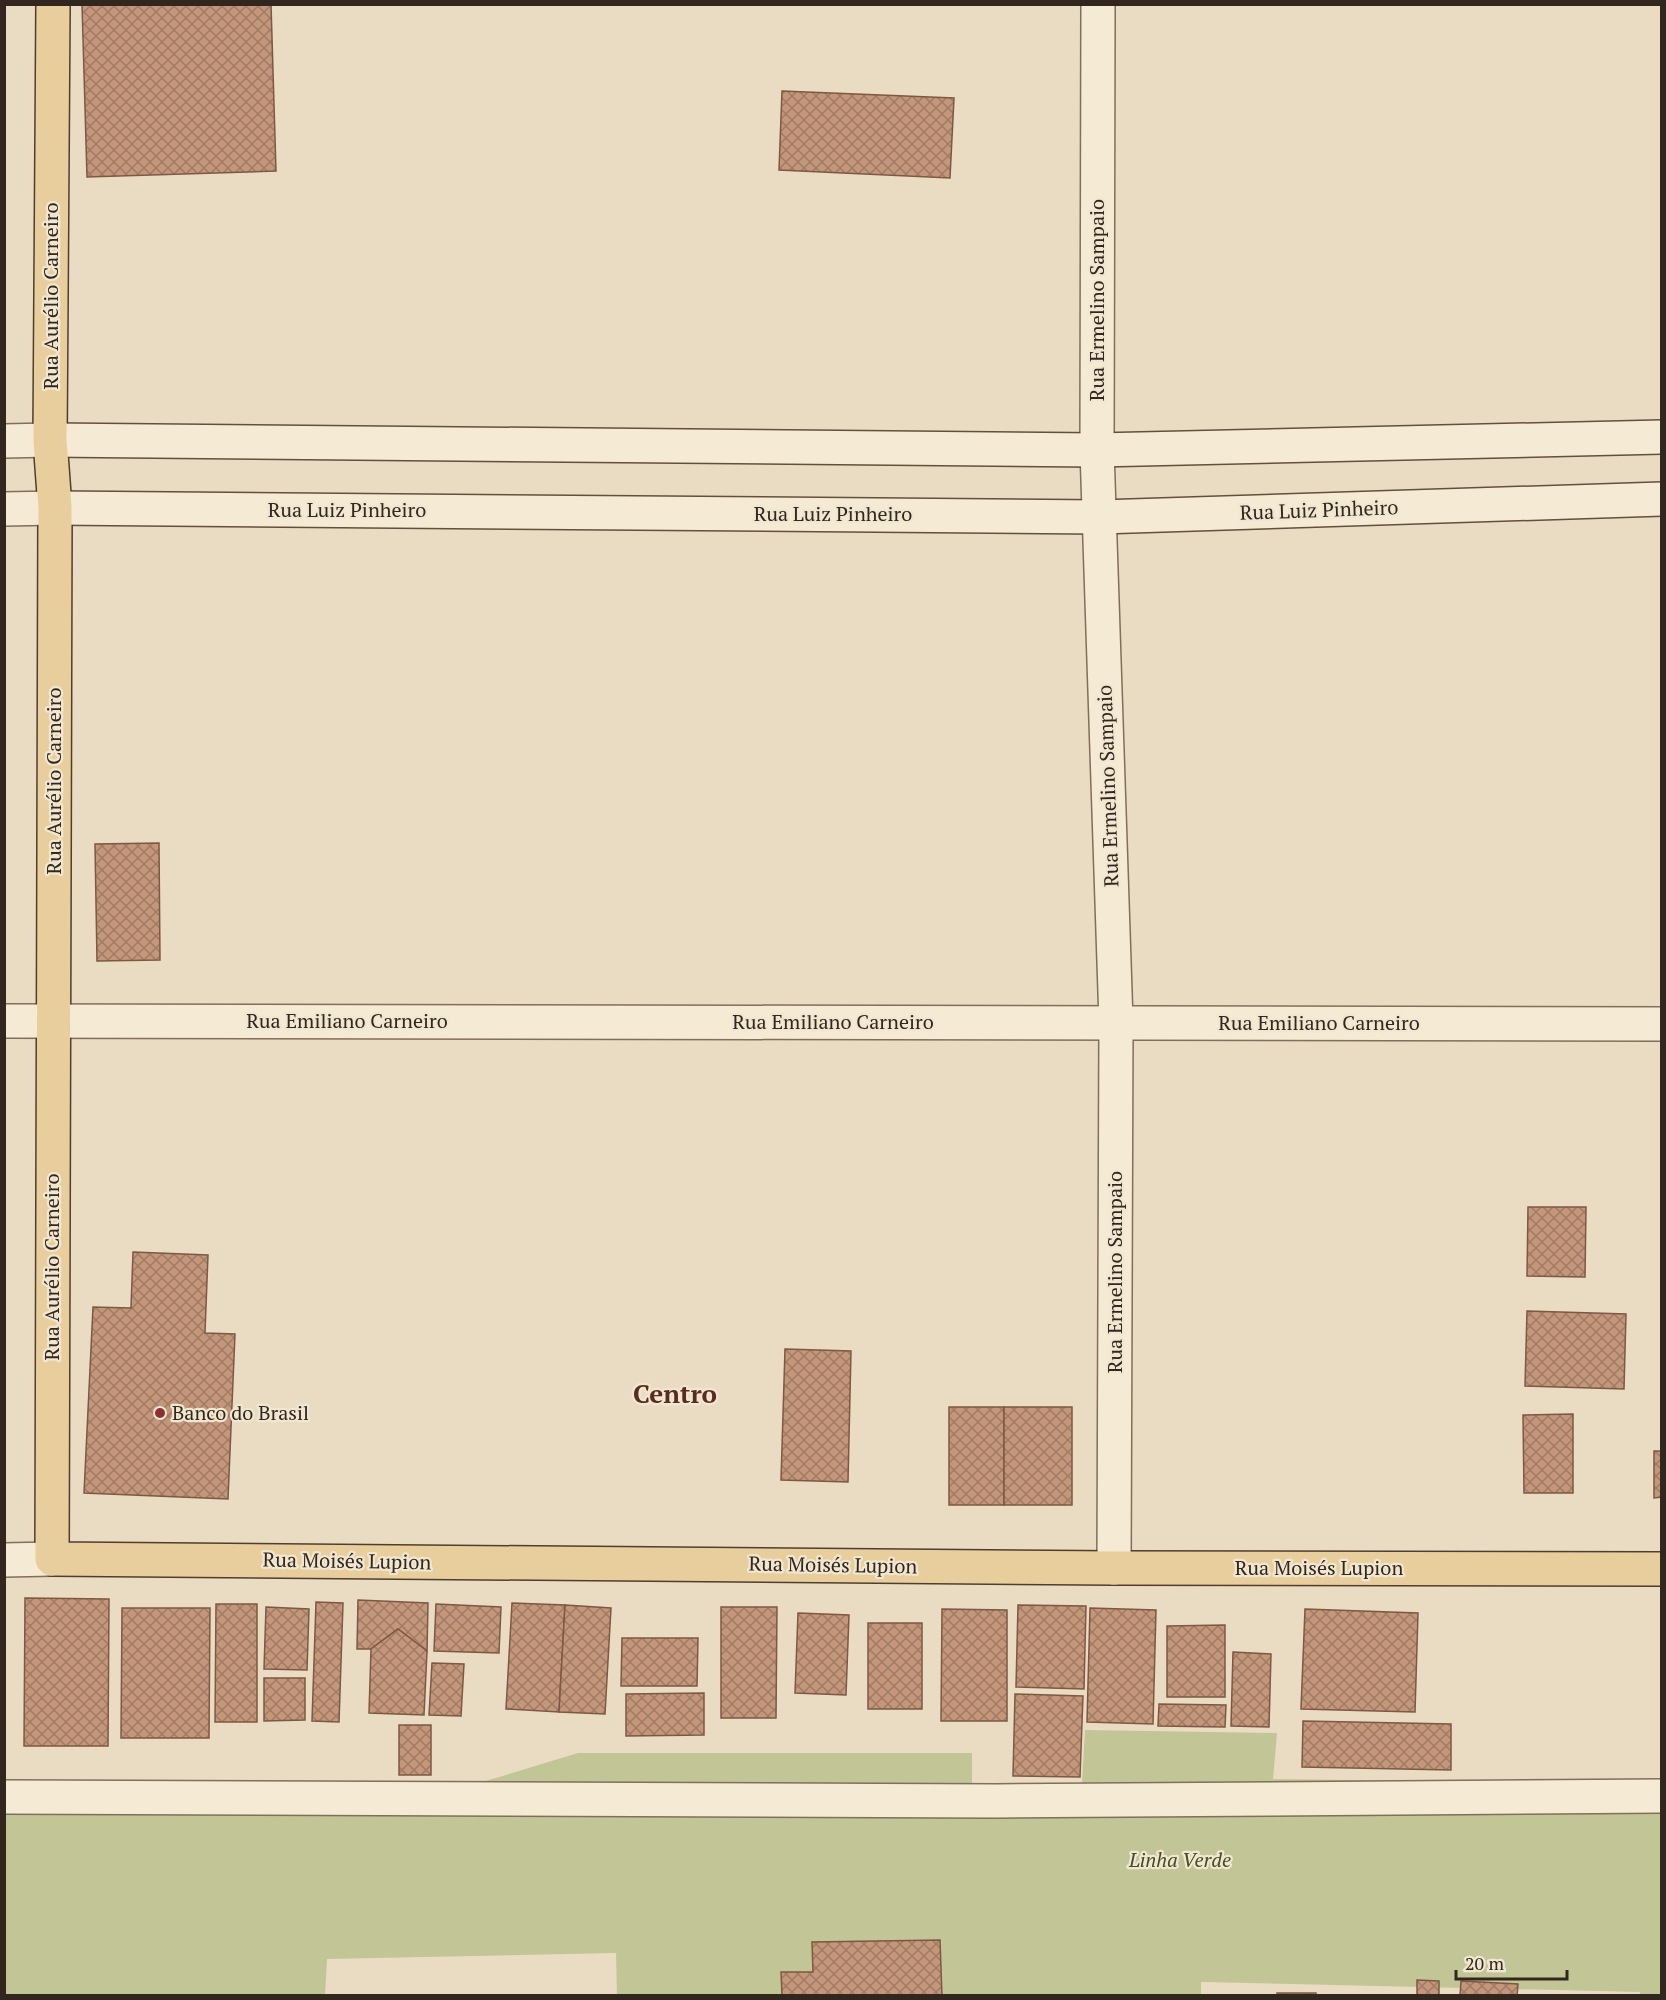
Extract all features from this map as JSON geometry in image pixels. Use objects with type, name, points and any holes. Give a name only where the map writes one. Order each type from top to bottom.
[{"type":"main road","name":"Rua Aurélio Carneiro","points":[[52,1559],[55,508],[50,440],[53,4]]},
{"type":"main road","name":"Rua Moisés Lupion","points":[[52,1559],[1114,1568],[1662,1569]]},
{"type":"street","name":"Rua Ermelino Sampaio","points":[[1098,4],[1097,450],[1116,1022],[1114,1568]]},
{"type":"street","points":[[4,441],[1097,450],[1662,437]]},
{"type":"street","name":"Rua Luiz Pinheiro","points":[[4,509],[1100,517],[1662,499]]},
{"type":"street","name":"Rua Emiliano Carneiro","points":[[4,1021],[1662,1024]]},
{"type":"street","name":"Rua Moisés Lupion","points":[[4,1560],[52,1559]]},
{"type":"street","points":[[4,1797],[996,1802],[1662,1796]]},
{"type":"green space","name":"Linha Verde","points":[[1085,1730],[1277,1733],[1273,1779],[1661,1784],[1661,1995],[1640,1995],[1640,1992],[1201,1982],[1201,1996],[617,1996],[616,1953],[327,1959],[325,1995],[5,1996],[5,1781],[466,1787],[578,1753],[972,1753],[972,1786],[1082,1784]]},
{"type":"building","points":[[82,4],[271,4],[276,171],[87,177]]},
{"type":"building","points":[[782,91],[954,98],[950,178],[779,170]]},
{"type":"building","points":[[159,843],[160,960],[97,961],[95,844]]},
{"type":"building","points":[[1528,1207],[1586,1207],[1585,1277],[1527,1276]]},
{"type":"building","name":"Banco do Brasil","points":[[133,1252],[208,1255],[205,1333],[235,1334],[228,1499],[84,1493],[93,1307],[131,1308]]},
{"type":"building","points":[[1527,1311],[1626,1314],[1624,1389],[1525,1386]]},
{"type":"building","points":[[785,1349],[851,1351],[848,1482],[781,1480]]},
{"type":"building","points":[[949,1407],[1004,1407],[1004,1505],[949,1505]]},
{"type":"building","points":[[1004,1407],[1072,1407],[1072,1505],[1004,1505]]},
{"type":"building","points":[[1573,1414],[1573,1493],[1524,1493],[1523,1415]]},
{"type":"building","points":[[1654,1451],[1662,1451],[1662,1497],[1654,1498]]},
{"type":"building","points":[[25,1598],[109,1599],[108,1746],[24,1746]]},
{"type":"building","points":[[358,1600],[428,1603],[427,1651],[398,1629],[371,1649],[357,1649]]},
{"type":"building","points":[[316,1602],[343,1603],[339,1722],[312,1721]]},
{"type":"building","points":[[512,1603],[565,1605],[559,1712],[506,1709]]},
{"type":"building","points":[[216,1604],[257,1604],[257,1722],[215,1722]]},
{"type":"building","points":[[436,1604],[501,1607],[499,1653],[434,1651]]},
{"type":"building","points":[[565,1605],[611,1608],[605,1714],[559,1712]]},
{"type":"building","points":[[1018,1605],[1086,1606],[1084,1689],[1016,1687]]},
{"type":"building","points":[[266,1607],[309,1609],[307,1670],[264,1669]]},
{"type":"building","points":[[721,1607],[777,1607],[776,1718],[721,1718]]},
{"type":"building","points":[[122,1608],[210,1608],[209,1738],[121,1738]]},
{"type":"building","points":[[1090,1608],[1156,1610],[1153,1724],[1087,1722]]},
{"type":"building","points":[[942,1609],[1007,1610],[1007,1721],[941,1721]]},
{"type":"building","points":[[1305,1609],[1418,1613],[1415,1712],[1301,1709]]},
{"type":"building","points":[[798,1613],[849,1615],[846,1695],[795,1693]]},
{"type":"building","points":[[868,1623],[922,1623],[922,1709],[868,1709]]},
{"type":"building","points":[[1225,1625],[1225,1697],[1167,1697],[1167,1626]]},
{"type":"building","points":[[398,1629],[427,1651],[424,1715],[369,1713],[371,1649]]},
{"type":"building","points":[[622,1638],[698,1638],[697,1686],[621,1686]]},
{"type":"building","points":[[1233,1652],[1271,1654],[1269,1727],[1231,1726]]},
{"type":"building","points":[[432,1663],[464,1664],[461,1716],[429,1715]]},
{"type":"building","points":[[264,1678],[305,1678],[305,1720],[264,1721]]},
{"type":"building","points":[[704,1693],[704,1735],[626,1736],[626,1694]]},
{"type":"building","points":[[1015,1694],[1083,1696],[1080,1777],[1013,1776]]},
{"type":"building","points":[[1159,1704],[1226,1705],[1225,1727],[1158,1726]]},
{"type":"building","points":[[1303,1721],[1451,1724],[1451,1770],[1302,1767]]},
{"type":"building","points":[[399,1725],[431,1725],[431,1775],[399,1775]]},
{"type":"building","points":[[940,1940],[942,1996],[782,1996],[781,1972],[813,1972],[812,1942]]},
{"type":"building","points":[[1417,1980],[1439,1981],[1439,1996],[1417,1996]]},
{"type":"building","points":[[1461,1981],[1518,1984],[1517,1996],[1460,1996]]},
{"type":"building","points":[[1277,1993],[1316,1993],[1316,1996],[1277,1996]]},
{"type":"place","name":"Banco do Brasil","points":[[160,1413]]},
{"type":"district","name":"Centro","points":[[675,1394]]}]
